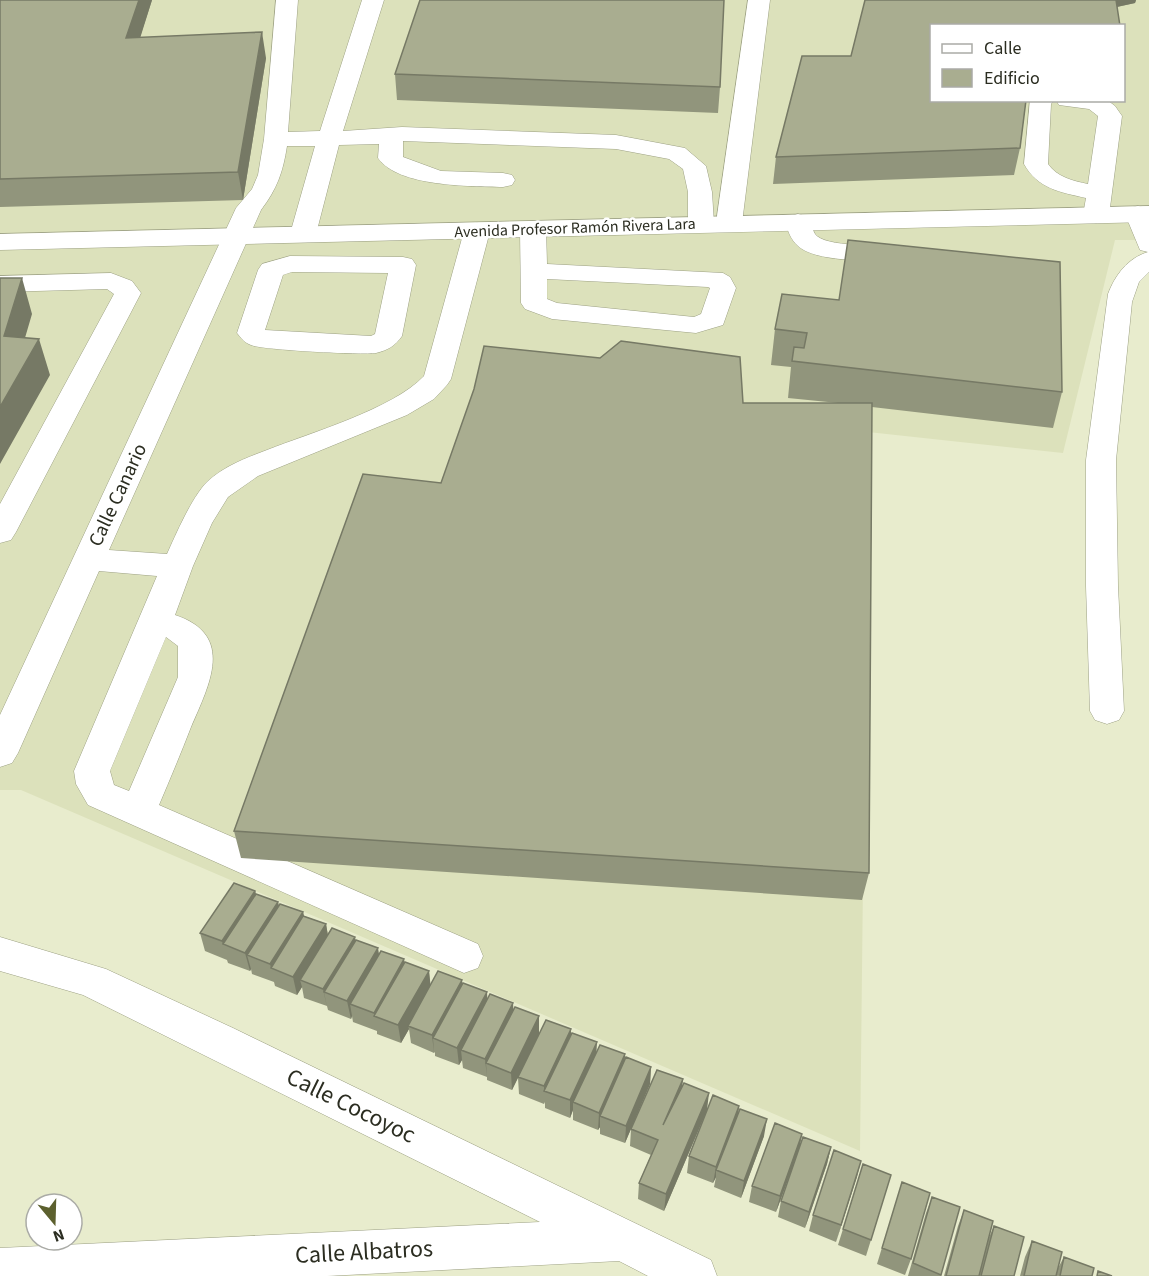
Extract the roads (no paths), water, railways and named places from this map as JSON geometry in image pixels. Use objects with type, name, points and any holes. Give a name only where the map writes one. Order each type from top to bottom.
[{"type":"street","name":"Calle Canario","points":[[0,753],[8,720],[88,559],[249,208],[263,191],[270,175],[276,139],[287,0]]},
{"type":"street","points":[[303,234],[373,0]]},
{"type":"street","points":[[729,223],[759,0]]},
{"type":"street","points":[[1041,102],[1036,164],[1038,170],[1097,205],[1110,116],[1099,104],[1083,102]]},
{"type":"street","points":[[276,139],[330,139],[402,134],[616,142],[676,153],[694,166],[700,192],[701,224]]},
{"type":"street","points":[[392,136],[390,158],[394,162],[438,178],[503,180]]},
{"type":"street","name":"Avenida Profesor Ramón Rivera Lara","points":[[0,242],[798,222],[1097,205],[1144,214]]},
{"type":"street","points":[[1144,214],[1149,245]]},
{"type":"street","points":[[798,222],[806,240],[827,249],[918,256]]},
{"type":"street","points":[[533,229],[534,303],[552,311],[696,325],[713,319],[723,288],[721,283],[714,279],[534,271]]},
{"type":"street","points":[[464,956],[101,795],[94,784],[92,771],[177,566],[197,523],[217,490],[247,469],[397,409],[424,393],[437,379],[477,231]]},
{"type":"street","points":[[404,265],[290,264],[276,267],[269,275],[251,333],[260,339],[312,343],[373,345],[382,342],[387,336],[404,265],[411,233]]},
{"type":"street","points":[[1107,711],[1102,586],[1101,460],[1119,303],[1124,285],[1131,272],[1149,260]]},
{"type":"street","points":[[0,284],[111,281],[123,287],[128,293],[0,532]]},
{"type":"street","points":[[88,559],[177,566]]},
{"type":"street","points":[[138,812],[195,677],[197,660],[194,643],[182,629],[156,621]]},
{"type":"street","name":"Calle Cocoyoc","points":[[0,954],[92,981],[219,1041],[695,1276]]},
{"type":"street","name":"Calle Albatros","points":[[0,1270],[621,1240]]}]
